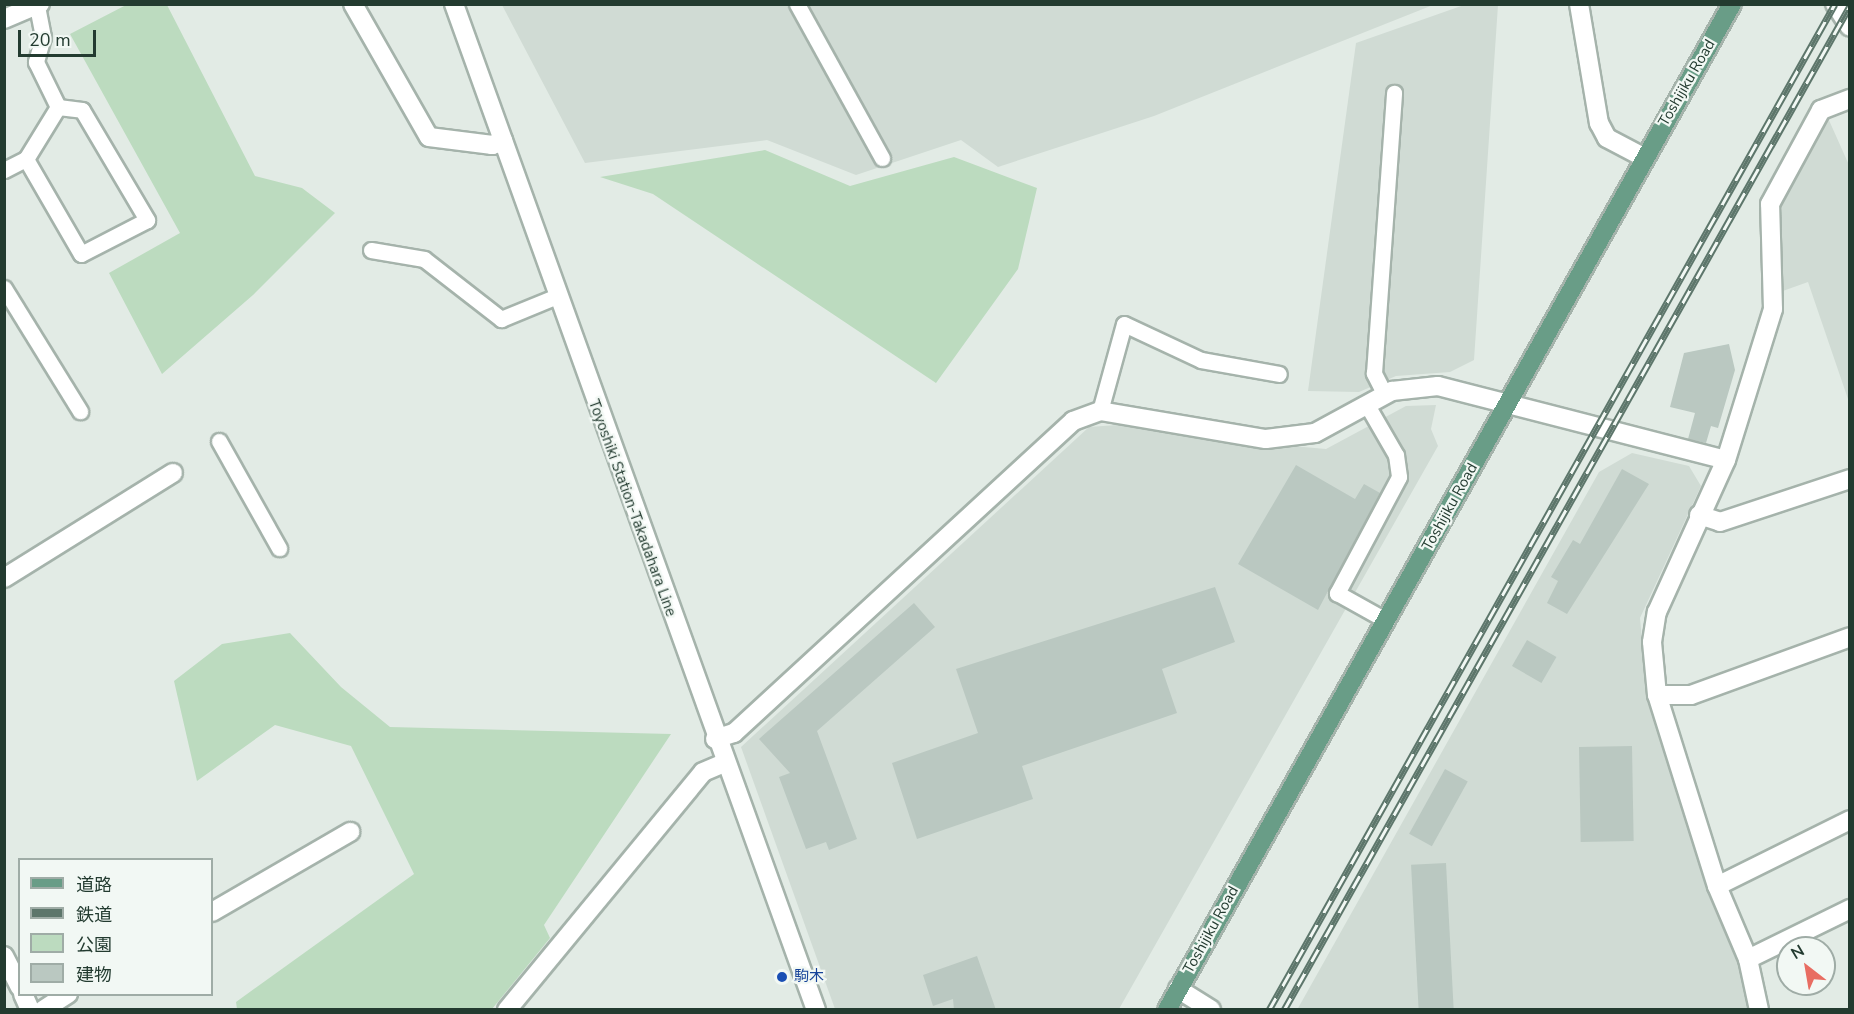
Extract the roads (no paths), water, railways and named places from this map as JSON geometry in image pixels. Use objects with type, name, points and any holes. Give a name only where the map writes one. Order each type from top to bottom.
[{"type":"main road","name":"Toshijiku Road","points":[[1167,1010],[1732,4]]},
{"type":"street","points":[[353,4],[429,137],[492,145],[504,141]]},
{"type":"street","name":"Toyoshiki Station-Takadahara Line","points":[[454,4],[715,739],[816,1010]]},
{"type":"street","points":[[1579,4],[1599,123],[1607,138],[1645,158]]},
{"type":"street","points":[[1835,4],[1850,27]]},
{"type":"street","points":[[4,19],[38,5]]},
{"type":"street","points":[[1759,1010],[1748,959],[1717,886],[1657,695],[1652,642],[1657,612],[1699,515],[1726,460],[1773,309],[1770,204],[1821,110],[1850,99]]},
{"type":"street","points":[[715,739],[734,733],[1073,421],[1100,411],[1266,439],[1315,433],[1385,395],[1438,386],[1726,460]]},
{"type":"street","points":[[4,578],[173,473]]},
{"type":"street","points":[[1699,515],[1720,522],[1850,478]]},
{"type":"street","points":[[1657,695],[1691,695],[1850,637]]},
{"type":"street","points":[[507,1010],[703,772],[724,763]]},
{"type":"street","points":[[1717,886],[1850,820]]},
{"type":"street","points":[[213,911],[350,832]]},
{"type":"street","points":[[1748,959],[1850,909]]},
{"type":"street","points":[[4,956],[18,983]]},
{"type":"street","points":[[1178,989],[1211,1010]]},
{"type":"street","points":[[24,996],[30,1010]]},
{"type":"street","points":[[42,1010],[65,996]]},
{"type":"lane","points":[[797,4],[882,158]]},
{"type":"lane","points":[[38,5],[44,37],[36,62],[58,107]]},
{"type":"lane","points":[[1385,395],[1374,373],[1394,93]]},
{"type":"lane","points":[[26,159],[81,254],[147,220],[82,110],[58,107]]},
{"type":"lane","points":[[4,170],[26,159],[58,107]]},
{"type":"lane","points":[[371,250],[424,260],[501,319],[556,296]]},
{"type":"lane","points":[[4,288],[80,411]]},
{"type":"lane","points":[[1100,411],[1124,324],[1201,360],[1279,374]]},
{"type":"lane","points":[[1367,405],[1396,455],[1399,477],[1337,593],[1387,621]]},
{"type":"lane","points":[[219,441],[279,548]]},
{"type":"railway","points":[[1269,1010],[1835,4]]},
{"type":"railway","points":[[1284,1010],[1850,6]]},
{"type":"place","name":"駒木","points":[[782,977]]}]
